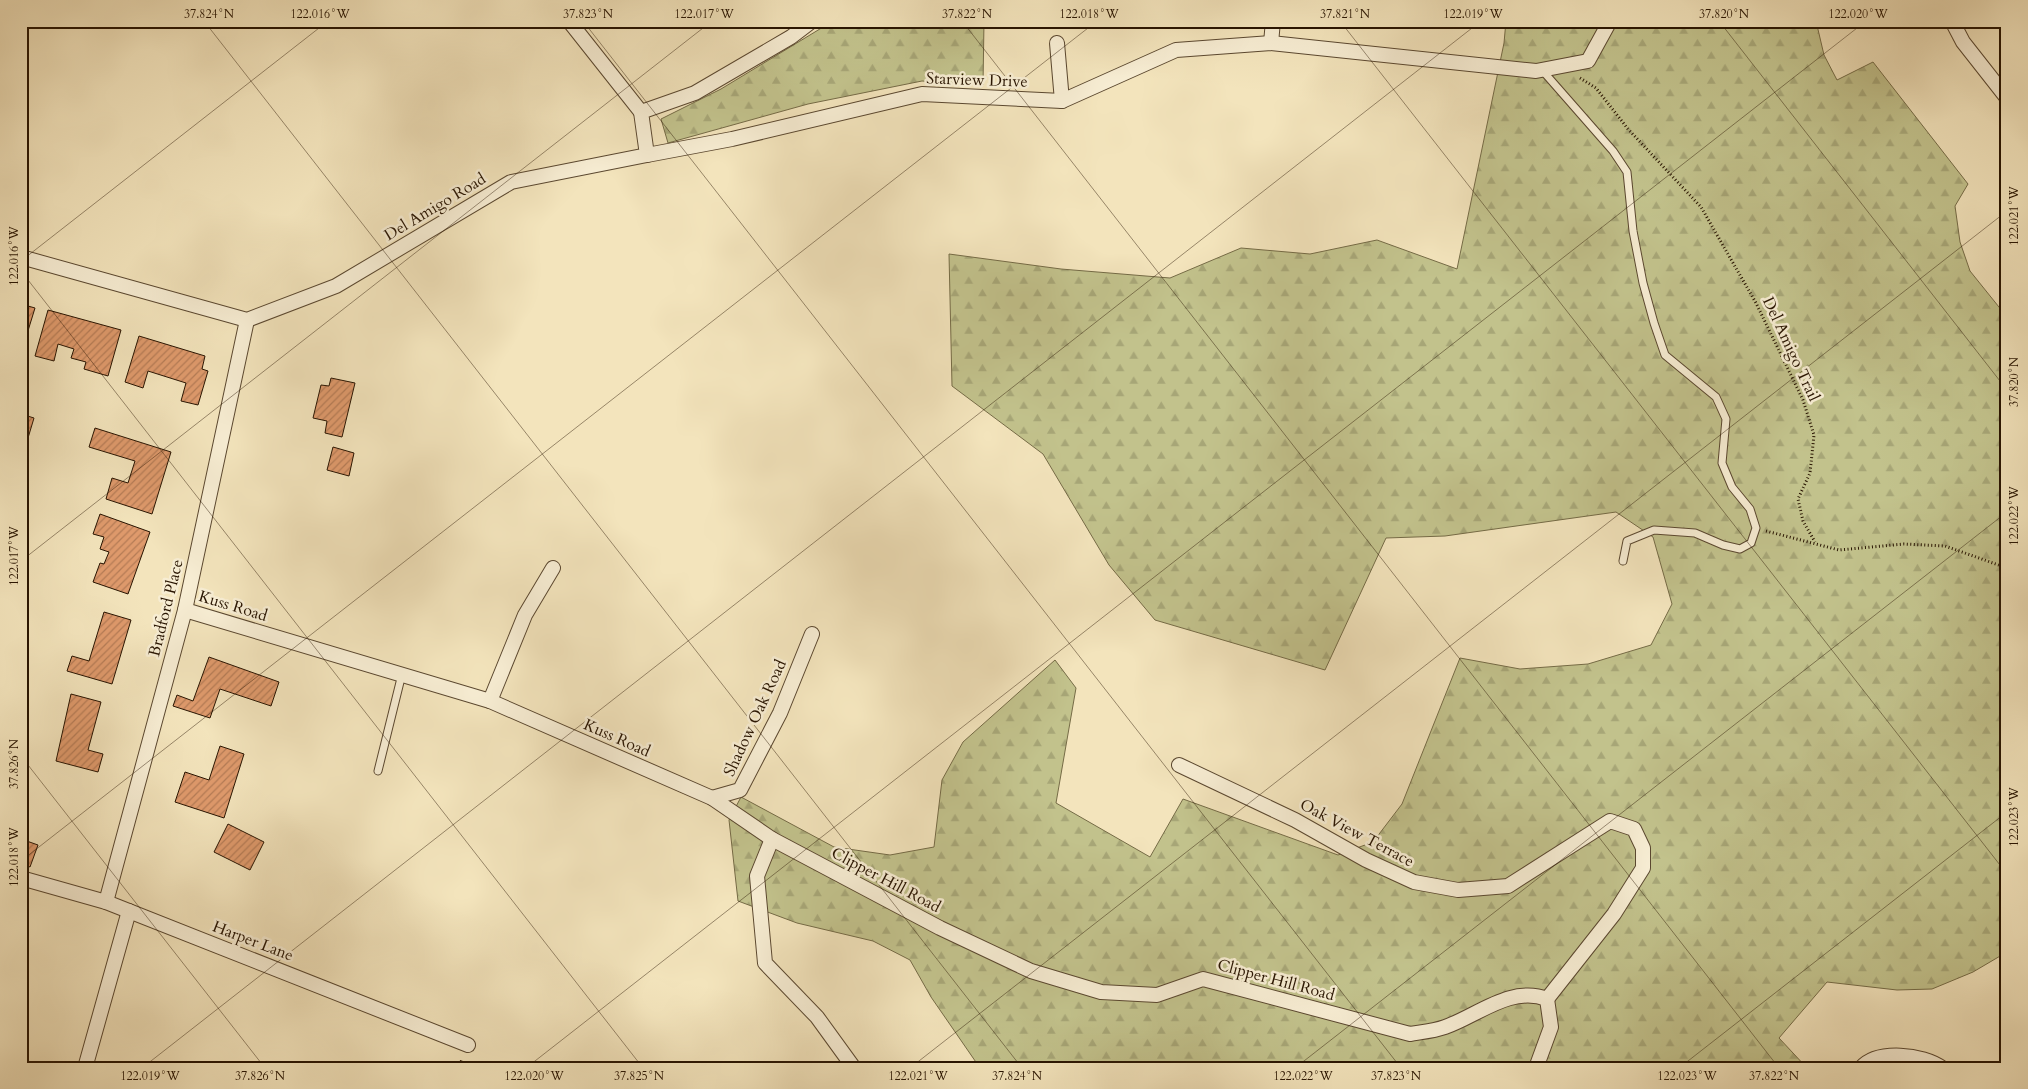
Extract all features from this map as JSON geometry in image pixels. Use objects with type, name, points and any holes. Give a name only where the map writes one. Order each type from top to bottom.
[{"type":"street","points":[[569,21],[641,112],[647,155]]},
{"type":"street","points":[[641,112],[695,93],[791,38],[812,21]]},
{"type":"street","points":[[1272,43],[1273,21]]},
{"type":"street","name":"Starview Drive","points":[[647,155],[732,139],[922,94],[1062,101],[1176,50],[1272,43],[1536,71],[1588,62],[1610,21]]},
{"type":"street","points":[[1952,21],[1963,42],[2007,98]]},
{"type":"street","points":[[1057,43],[1062,101]]},
{"type":"street","name":"Del Amigo Road","points":[[247,320],[336,286],[511,182],[647,155]]},
{"type":"street","points":[[21,257],[247,320]]},
{"type":"street","name":"Bradford Place","points":[[106,902],[185,610],[247,320]]},
{"type":"street","points":[[490,701],[526,615],[553,568]]},
{"type":"street","name":"Kuss Road","points":[[185,610],[490,701],[712,798],[772,839]]},
{"type":"street","name":"Shadow Oak Road","points":[[712,798],[740,790],[780,713],[812,634]]},
{"type":"street","name":"Oak View Terrace","points":[[1179,765],[1295,820],[1366,860],[1414,882],[1458,890],[1508,886],[1610,821],[1634,829],[1643,848],[1643,868],[1614,914],[1546,999]]},
{"type":"street","points":[[772,839],[757,876],[764,962],[818,1017],[854,1068]]},
{"type":"street","name":"Clipper Hill Road","points":[[772,839],[940,928],[1031,971],[1101,992],[1157,995],[1203,978],[1410,1034],[1444,1027],[1510,998],[1537,995],[1546,999]]},
{"type":"street","name":"Harper Lane","points":[[21,878],[106,902],[468,1045]]},
{"type":"street","points":[[85,1068],[130,912]]},
{"type":"street","points":[[1536,1068],[1551,1027],[1546,999]]},
{"type":"street","points":[[1861,1068],[1865,1062],[1886,1055],[1907,1056],[1935,1062],[1942,1068]]},
{"type":"lane","points":[[1542,70],[1613,150],[1626,172],[1633,231],[1643,283],[1662,347],[1665,355],[1716,397],[1726,420],[1722,463],[1732,487],[1750,509],[1756,528],[1751,543],[1740,549],[1723,545],[1695,533],[1654,530],[1627,541],[1622,561]]},
{"type":"lane","points":[[378,771],[402,674]]},
{"type":"path","name":"Del Amigo Trail","points":[[1560,66],[1596,88],[1628,129],[1702,207],[1756,303],[1803,400],[1814,436],[1810,473],[1798,499],[1803,521],[1815,542]]},
{"type":"path","points":[[1756,528],[1815,542],[1839,550],[1904,544],[1945,546],[2007,568]]},
{"type":"green space","points":[[833,21],[984,21],[983,85],[922,81],[808,104],[668,143],[661,119],[721,89]]},
{"type":"green space","points":[[1506,21],[1816,21],[1824,55],[1837,80],[1873,62],[1968,184],[1955,206],[1960,242],[1970,271],[2007,317],[2007,952],[1973,972],[1932,989],[1897,990],[1827,982],[1779,1038],[1807,1068],[980,1068],[931,997],[910,960],[873,941],[797,923],[738,901],[729,820],[741,797],[834,847],[890,855],[934,847],[942,780],[963,742],[1055,660],[1076,688],[1056,803],[1150,857],[1183,799],[1338,855],[1373,842],[1402,804],[1460,658],[1520,669],[1588,664],[1651,645],[1672,604],[1653,537],[1616,512],[1445,536],[1386,538],[1325,670],[1155,620],[1109,565],[1043,454],[952,386],[949,254],[1061,269],[1170,278],[1241,248],[1310,254],[1377,240],[1457,269],[1504,43]]},
{"type":"building","points":[[21,304],[35,308],[27,334],[21,332]]},
{"type":"building","points":[[48,310],[121,330],[108,376],[84,369],[86,362],[71,358],[74,349],[58,344],[54,361],[35,356]]},
{"type":"building","points":[[139,336],[205,356],[202,369],[208,371],[198,405],[181,401],[186,383],[148,371],[143,388],[125,382]]},
{"type":"building","points":[[331,378],[355,383],[342,437],[325,433],[327,421],[313,418],[321,385],[329,386]]},
{"type":"building","points":[[21,414],[34,418],[28,438],[21,435]]},
{"type":"building","points":[[95,428],[171,452],[152,514],[106,499],[112,478],[128,483],[135,461],[89,447]]},
{"type":"building","points":[[333,447],[354,453],[349,476],[327,470]]},
{"type":"building","points":[[100,514],[150,532],[128,594],[93,582],[100,563],[104,564],[109,552],[100,549],[104,537],[93,534]]},
{"type":"building","points":[[104,612],[131,620],[112,684],[67,671],[72,656],[89,661]]},
{"type":"building","points":[[209,657],[279,682],[271,706],[220,689],[210,718],[173,706],[177,695],[193,701]]},
{"type":"building","points":[[71,694],[101,702],[88,750],[103,754],[98,772],[56,761]]},
{"type":"building","points":[[220,746],[244,754],[224,818],[175,802],[185,772],[209,780]]},
{"type":"building","points":[[228,824],[264,842],[250,870],[214,852]]},
{"type":"building","points":[[21,839],[38,845],[30,867],[21,863]]}]
